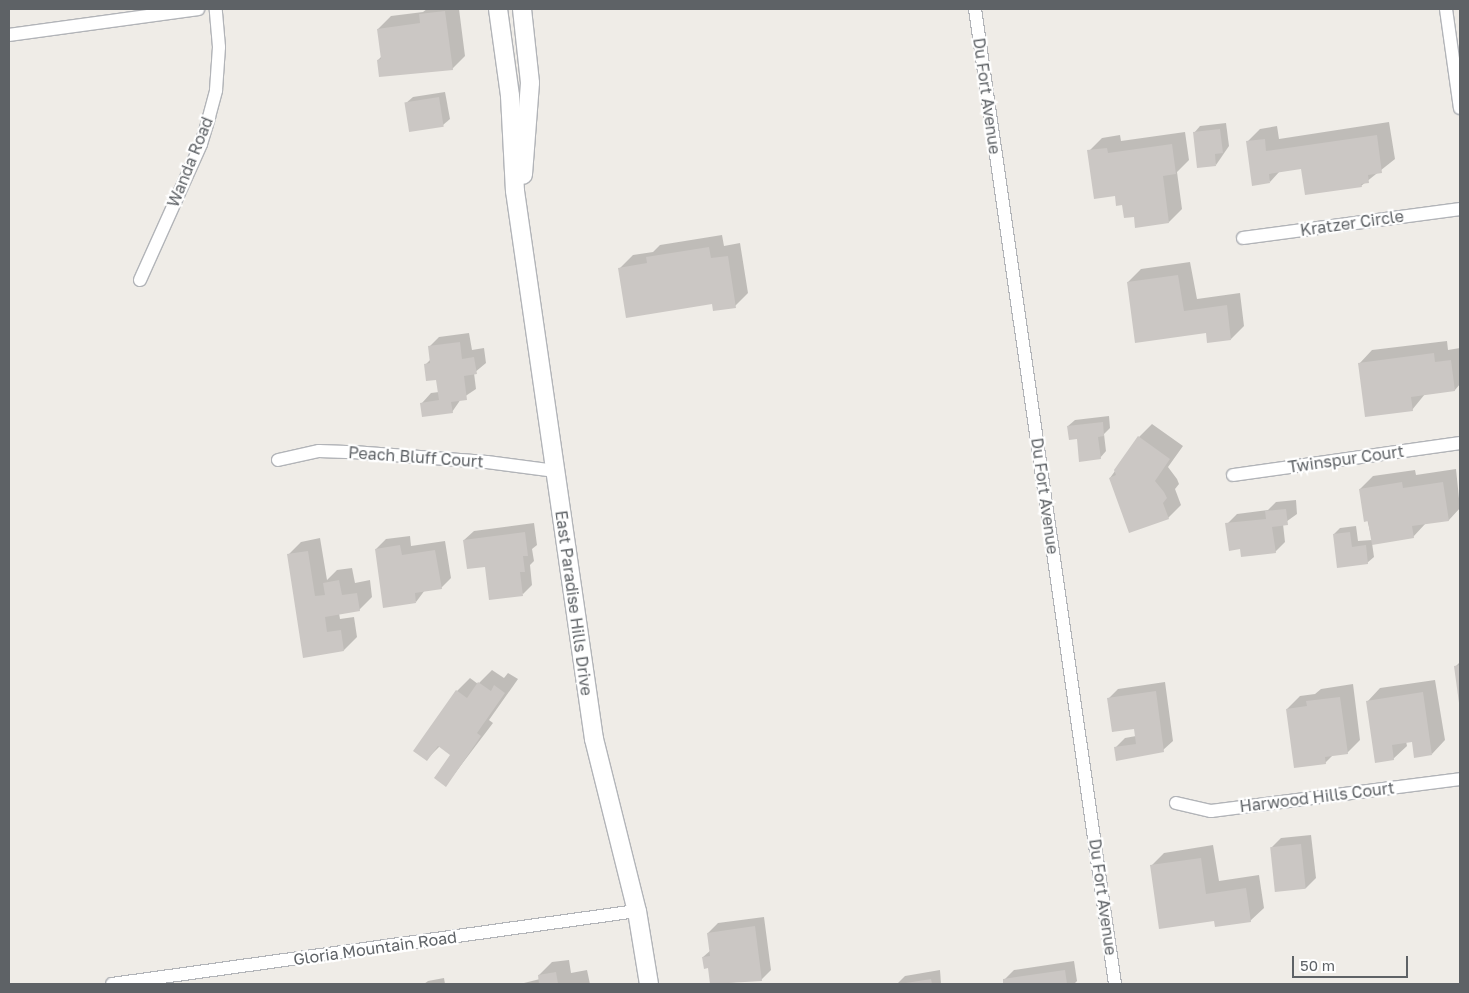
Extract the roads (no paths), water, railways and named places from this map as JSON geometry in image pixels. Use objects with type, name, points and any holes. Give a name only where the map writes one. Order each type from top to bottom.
[{"type":"main road","name":"East Paradise Hills Drive","points":[[498,9],[510,96],[519,218],[594,739],[637,911],[649,984]]},
{"type":"main road","name":"East Paradise Hills Drive","points":[[519,218],[530,96],[522,9]]},
{"type":"street","points":[[9,35],[198,9]]},
{"type":"street","name":"Wanda Road","points":[[140,280],[201,144],[209,116],[216,90],[219,47],[216,9]]},
{"type":"street","name":"Du Fort Avenue","points":[[975,9],[1115,984]]},
{"type":"street","points":[[1446,9],[1460,108]]},
{"type":"street","name":"Kratzer Circle","points":[[1243,238],[1460,208]]},
{"type":"street","name":"Twinspur Court","points":[[1233,475],[1460,443]]},
{"type":"street","name":"Peach Bluff Court","points":[[278,460],[319,451],[353,452],[487,462],[555,471]]},
{"type":"street","name":"Harwood Hills Court","points":[[1176,803],[1211,811],[1460,779]]},
{"type":"street","name":"Gloria Mountain Road","points":[[112,984],[637,911]]}]
